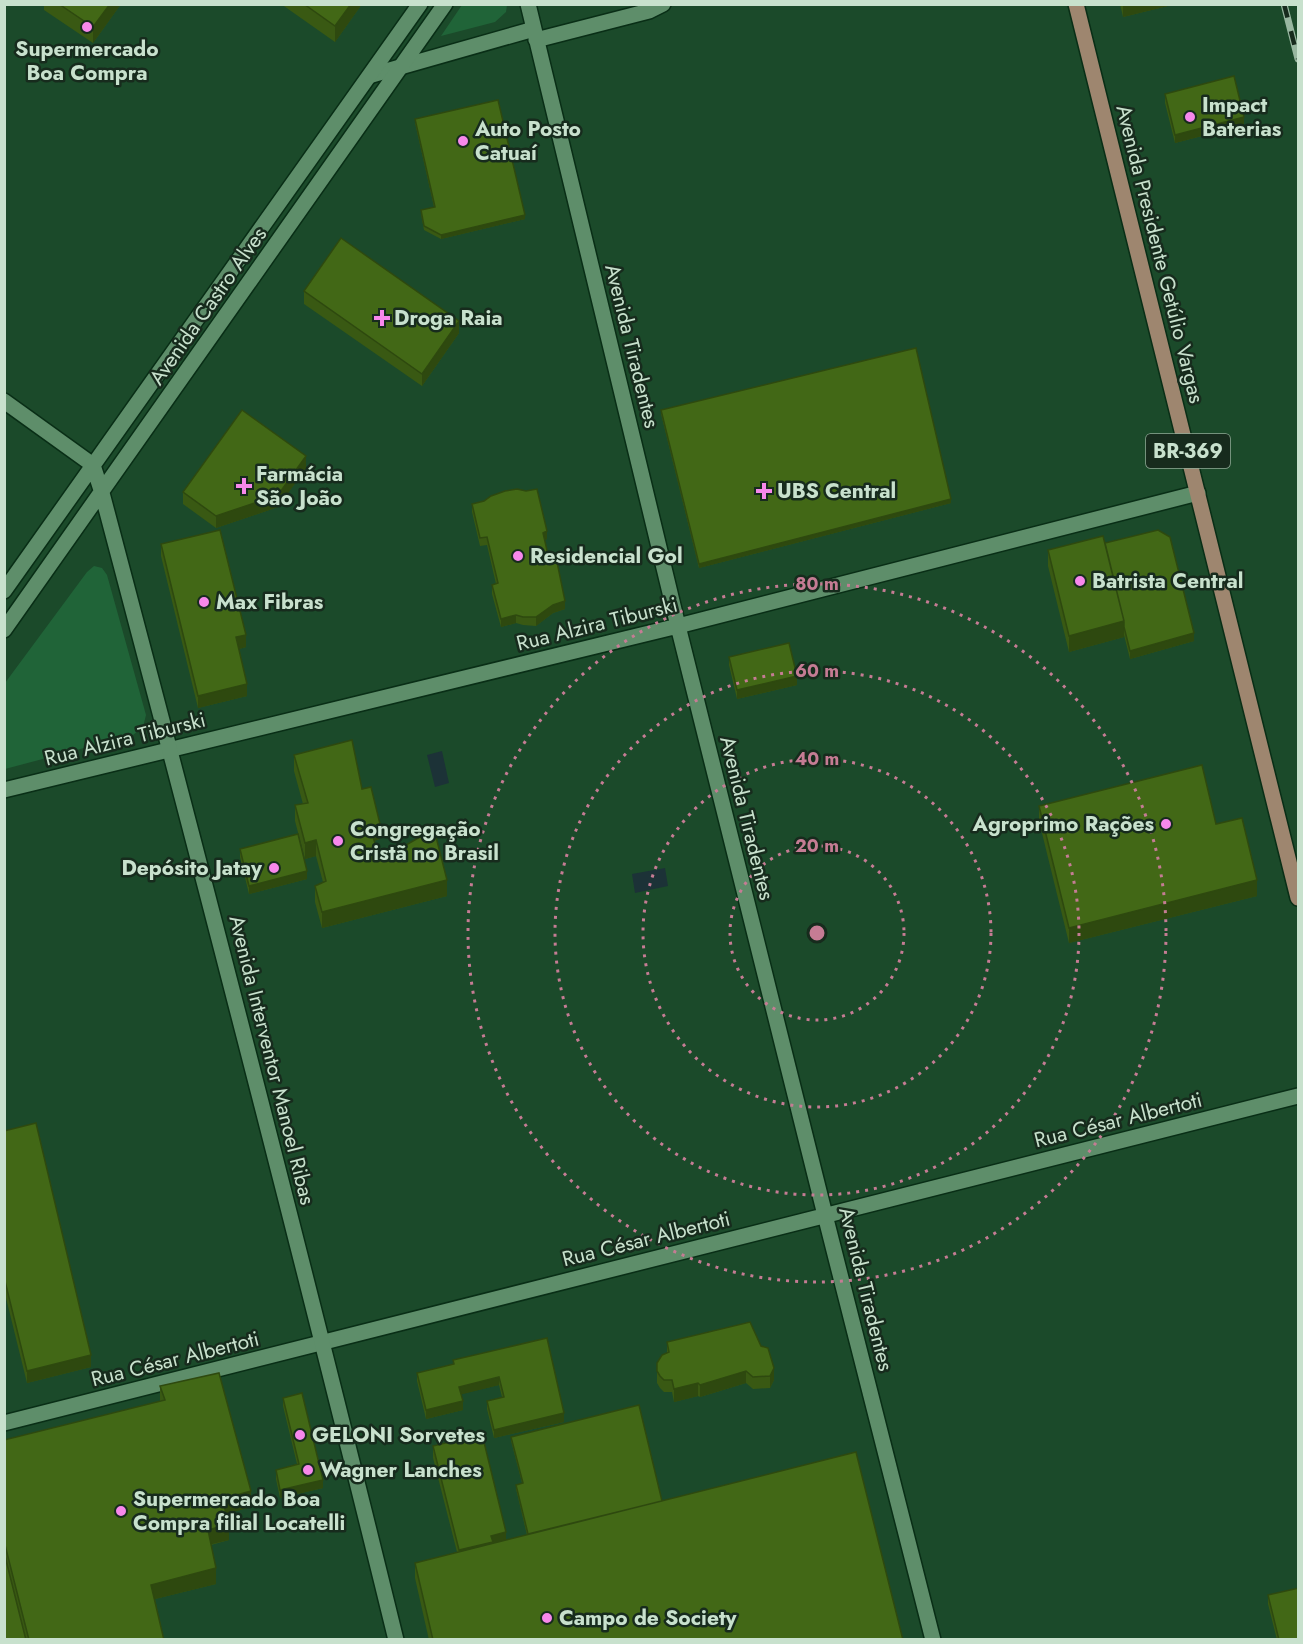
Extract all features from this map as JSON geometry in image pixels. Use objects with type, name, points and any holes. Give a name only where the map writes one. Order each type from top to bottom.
[{"type":"main road","name":"Avenida Presidente Getúlio Vargas","points":[[1076,4],[1299,898]]},
{"type":"street","name":"Avenida Castro Alves","points":[[4,591],[372,75],[420,4]]},
{"type":"street","name":"Avenida Castro Alves","points":[[4,630],[445,4]]},
{"type":"street","name":"Avenida Tiradentes","points":[[528,4],[678,626],[933,1640]]},
{"type":"street","points":[[372,75],[403,65],[649,11],[663,4]]},
{"type":"street","points":[[240,258],[259,271]]},
{"type":"street","points":[[4,401],[93,465]]},
{"type":"street","name":"Avenida Interventor Manoel Ribas","points":[[93,465],[170,750],[323,1343],[396,1640]]},
{"type":"street","name":"Rua Alzira Tiburski","points":[[4,790],[678,626],[1198,494]]},
{"type":"street","name":"Rua César Albertoti","points":[[4,1423],[1299,1096]]},
{"type":"green space","points":[[462,5],[507,5],[506,12],[495,22],[441,36]]},
{"type":"green space","points":[[94,566],[102,568],[107,575],[146,715],[143,727],[133,735],[5,769],[5,683],[87,572]]},
{"type":"water","points":[[442,751],[449,783],[435,787],[427,755]]},
{"type":"water","points":[[665,868],[668,886],[635,893],[632,874]]},
{"type":"building","points":[[59,4],[110,4],[93,27]]},
{"type":"building","points":[[304,4],[351,4],[335,26]]},
{"type":"building","points":[[1234,76],[1244,117],[1175,135],[1165,94]]},
{"type":"building","points":[[498,100],[525,215],[441,235],[424,226],[421,210],[435,207],[415,119]]},
{"type":"building","name":"Droga Raia","points":[[341,238],[459,321],[422,374],[304,291]]},
{"type":"building","points":[[916,348],[951,499],[699,564],[661,410]]},
{"type":"building","name":"Farmácia São João","points":[[242,410],[306,456],[278,495],[216,516],[183,492]]},
{"type":"building","name":"Residencial Gol","points":[[517,489],[526,491],[537,489],[547,531],[543,533],[549,559],[556,557],[565,601],[553,605],[536,617],[516,615],[501,619],[492,585],[498,583],[487,537],[480,538],[472,504],[505,491]]},
{"type":"building","name":"Max Fibras","points":[[220,530],[246,635],[236,637],[247,684],[198,696],[161,544]]},
{"type":"building","points":[[1158,530],[1170,537],[1194,633],[1130,651],[1105,543]]},
{"type":"building","points":[[1103,536],[1124,621],[1069,636],[1048,550]]},
{"type":"building","points":[[789,643],[797,676],[737,690],[729,657]]},
{"type":"building","name":"Congregação Cristã no Brasil","points":[[352,740],[362,789],[371,787],[380,824],[370,827],[380,860],[434,829],[447,880],[322,912],[315,886],[326,881],[316,840],[305,843],[295,805],[308,803],[294,755]]},
{"type":"building","points":[[1202,765],[1216,824],[1242,818],[1257,880],[1069,928],[1039,806]]},
{"type":"building","name":"Depósito Jatay","points":[[298,834],[307,871],[249,886],[240,849]]},
{"type":"building","points":[[36,1123],[91,1355],[27,1371],[4,1277],[4,1131]]},
{"type":"building","points":[[750,1322],[761,1346],[768,1348],[774,1368],[770,1376],[753,1377],[746,1371],[700,1385],[698,1383],[674,1389],[672,1380],[664,1380],[657,1371],[657,1363],[662,1355],[669,1352],[667,1342]]},
{"type":"building","points":[[547,1338],[564,1413],[494,1430],[487,1401],[504,1397],[499,1377],[459,1387],[463,1401],[426,1410],[417,1373],[454,1364],[453,1360]]},
{"type":"building","name":"Supermercado Boa Compra filial Locatelli","points":[[219,1373],[251,1491],[222,1499],[229,1524],[208,1530],[216,1568],[151,1585],[164,1640],[29,1640],[4,1541],[4,1440],[165,1400],[160,1386]]},
{"type":"building","points":[[302,1393],[323,1480],[280,1490],[276,1470],[299,1464],[283,1398]]},
{"type":"building","points":[[639,1405],[662,1501],[528,1534],[516,1485],[523,1483],[511,1437]]},
{"type":"building","points":[[482,1434],[506,1532],[491,1536],[493,1542],[459,1550],[433,1446]]},
{"type":"building","points":[[856,1452],[903,1640],[433,1640],[415,1563]]},
{"type":"building","points":[[4,1552],[26,1640],[4,1640]]},
{"type":"building","points":[[1299,1588],[1299,1640],[1279,1640],[1268,1595]]},
{"type":"railway","points":[[1284,4],[1298,59]]},
{"type":"place","name":"Supermercado Boa Compra","points":[[87,27]]},
{"type":"place","name":"Impact Baterias","points":[[1190,117]]},
{"type":"place","name":"Auto Posto Catuaí","points":[[463,141]]},
{"type":"place","name":"Droga Raia","points":[[382,318]]},
{"type":"place","name":"Farmácia São João","points":[[244,486]]},
{"type":"place","name":"UBS Central","points":[[764,491]]},
{"type":"place","name":"Residencial Gol","points":[[518,556]]},
{"type":"place","name":"Batrista Central","points":[[1080,581]]},
{"type":"place","name":"Max Fibras","points":[[204,602]]},
{"type":"place","name":"Agroprimo Rações","points":[[1166,824]]},
{"type":"place","name":"Congregação Cristã no Brasil","points":[[338,841]]},
{"type":"place","name":"Depósito Jatay","points":[[274,868]]},
{"type":"place","name":"GELONI Sorvetes","points":[[300,1435]]},
{"type":"place","name":"Wagner Lanches","points":[[308,1470]]},
{"type":"place","name":"Supermercado Boa Compra filial Locatelli","points":[[121,1511]]},
{"type":"place","name":"Campo de Society","points":[[547,1618]]}]
